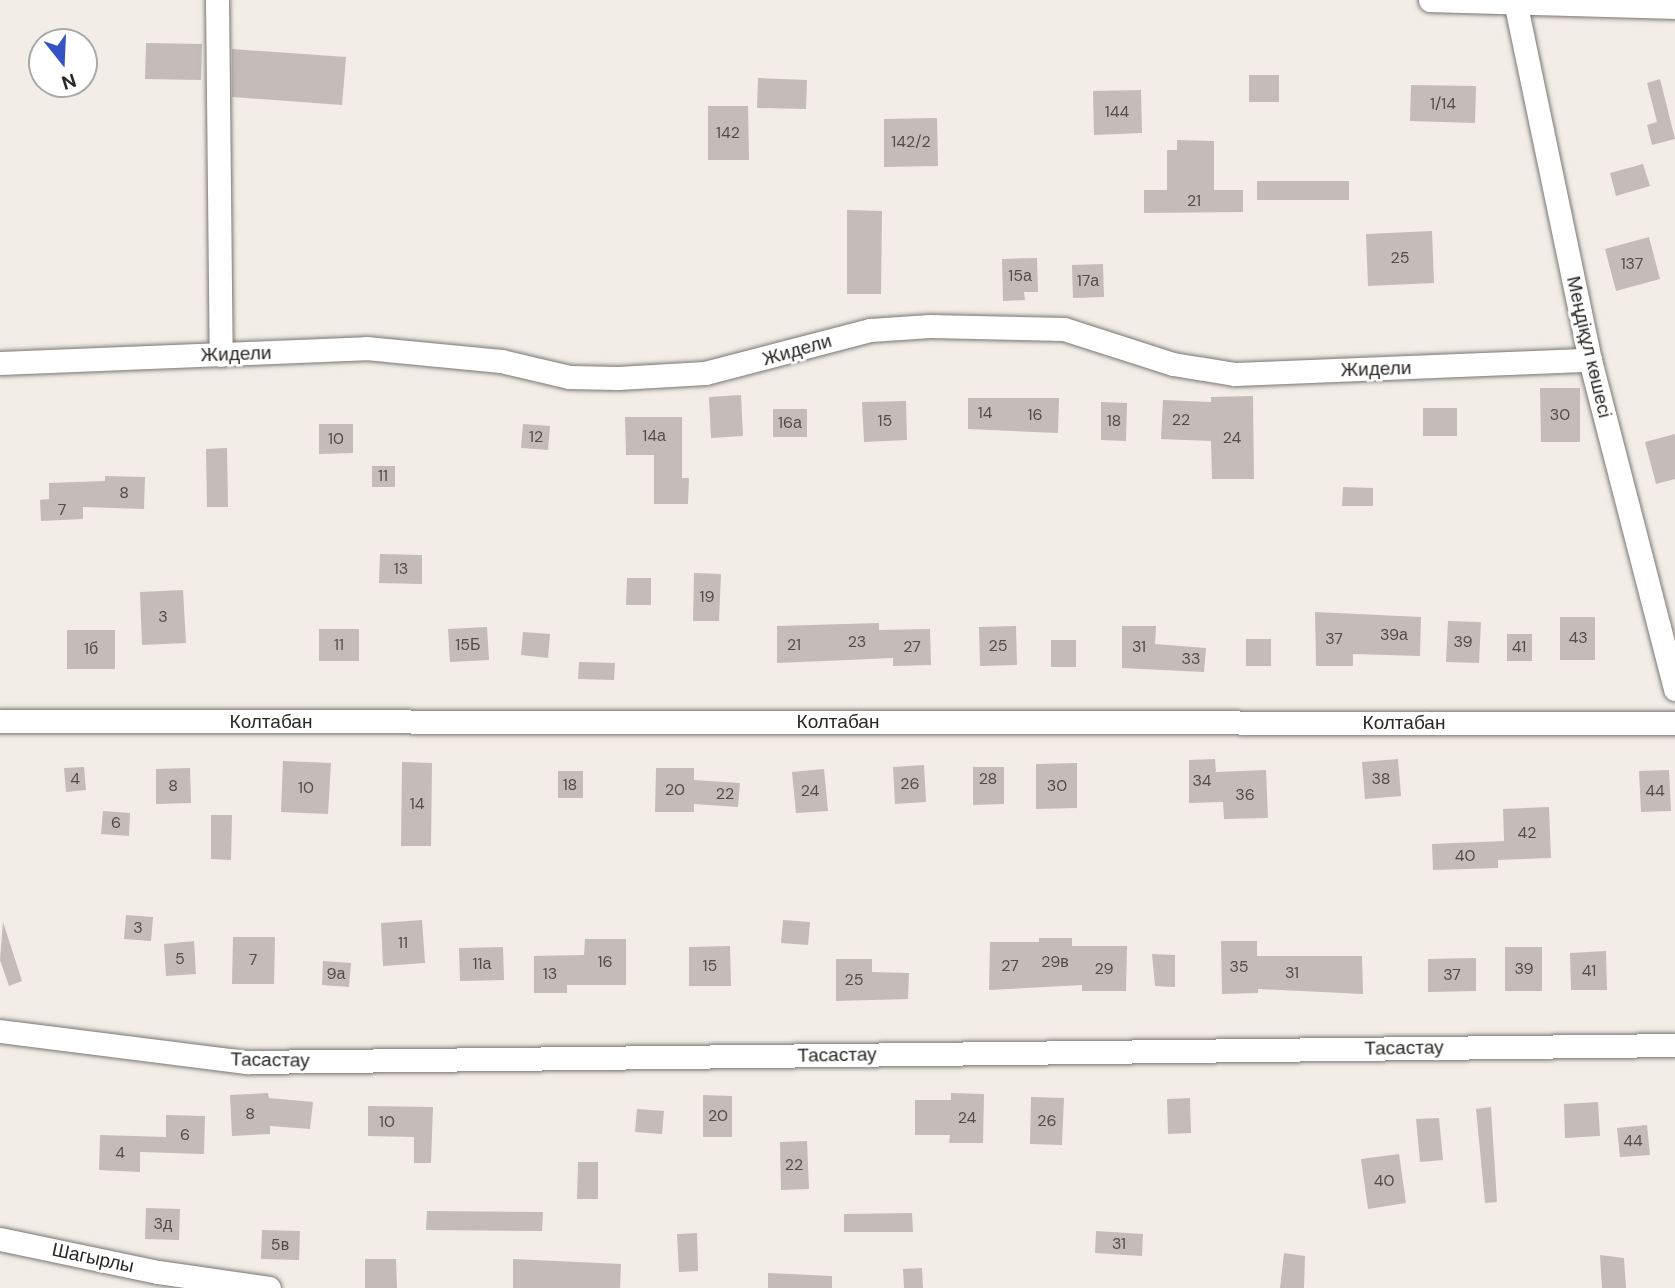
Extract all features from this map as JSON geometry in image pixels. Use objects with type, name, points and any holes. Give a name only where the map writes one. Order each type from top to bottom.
[{"type":"street","points":[[218,0],[221,355]]},
{"type":"street","points":[[1430,0],[1617,2],[1675,7]]},
{"type":"street","name":"Меңдіқұл көшесі","points":[[1515,1],[1590,360],[1675,690]]},
{"type":"street","name":"Жидели","points":[[0,363],[412,351],[501,361],[569,377],[618,377],[705,373],[870,330],[930,326],[1064,329],[1173,364],[1235,374],[1590,360]]},
{"type":"street","name":"Колтабан","points":[[0,721],[1675,723]]},
{"type":"street","name":"Тасастау","points":[[0,1031],[247,1062],[1675,1045]]},
{"type":"street","name":"Шагырлы","points":[[0,1239],[158,1272],[269,1288]]},
{"type":"building","points":[[146,43],[202,44],[201,80],[145,79]]},
{"type":"building","points":[[232,49],[346,57],[342,105],[232,97]]},
{"type":"building","points":[[1249,75],[1279,75],[1279,102],[1249,102]]},
{"type":"building","points":[[758,78],[807,80],[806,109],[757,108]]},
{"type":"building","points":[[1660,79],[1675,139],[1652,145],[1647,125],[1657,122],[1647,83]]},
{"type":"building","points":[[1411,85],[1476,86],[1475,123],[1410,121]]},
{"type":"building","points":[[1141,90],[1142,133],[1094,135],[1093,91]]},
{"type":"building","points":[[708,106],[748,106],[749,160],[708,160]]},
{"type":"building","points":[[937,118],[938,166],[884,167],[884,119]]},
{"type":"building","points":[[1177,140],[1214,141],[1214,190],[1243,190],[1243,212],[1144,213],[1144,190],[1167,190],[1167,150],[1177,150]]},
{"type":"building","points":[[1643,164],[1650,186],[1616,196],[1610,173]]},
{"type":"building","points":[[1257,181],[1349,181],[1349,200],[1257,200]]},
{"type":"building","points":[[847,210],[882,211],[881,294],[847,294]]},
{"type":"building","points":[[1432,231],[1434,283],[1368,286],[1366,234]]},
{"type":"building","points":[[1649,237],[1660,279],[1616,291],[1605,249]]},
{"type":"building","points":[[1037,258],[1038,292],[1024,292],[1025,300],[1003,301],[1002,259]]},
{"type":"building","points":[[1103,264],[1104,297],[1073,298],[1072,265]]},
{"type":"building","points":[[1540,388],[1580,388],[1580,442],[1541,442]]},
{"type":"building","points":[[741,395],[743,436],[711,438],[709,397]]},
{"type":"building","points":[[1253,396],[1254,479],[1212,479],[1211,441],[1161,439],[1163,400],[1211,402],[1211,397]]},
{"type":"building","points":[[968,398],[1059,398],[1058,433],[968,429]]},
{"type":"building","points":[[906,401],[907,440],[864,442],[862,402]]},
{"type":"building","points":[[1101,402],[1127,403],[1126,441],[1101,440]]},
{"type":"building","points":[[1423,408],[1457,408],[1457,436],[1423,436]]},
{"type":"building","points":[[773,409],[807,409],[807,437],[773,437]]},
{"type":"building","points":[[625,417],[682,417],[682,478],[689,478],[688,504],[654,504],[654,455],[626,455]]},
{"type":"building","points":[[319,424],[353,424],[353,453],[319,454]]},
{"type":"building","points":[[523,424],[550,426],[548,450],[521,448]]},
{"type":"building","points":[[1675,434],[1675,479],[1656,484],[1645,442]]},
{"type":"building","points":[[227,448],[228,507],[207,507],[206,449]]},
{"type":"building","points":[[372,466],[395,466],[395,487],[372,487]]},
{"type":"building","points":[[105,476],[145,477],[144,509],[83,507],[83,519],[41,521],[40,500],[49,499],[49,483],[105,481]]},
{"type":"building","points":[[1343,487],[1373,488],[1373,506],[1342,506]]},
{"type":"building","points":[[380,554],[422,555],[422,584],[379,583]]},
{"type":"building","points":[[694,573],[721,574],[719,621],[693,621]]},
{"type":"building","points":[[627,578],[651,578],[651,605],[626,605]]},
{"type":"building","points":[[183,590],[186,643],[142,645],[140,592]]},
{"type":"building","points":[[1315,612],[1421,617],[1420,656],[1353,654],[1353,666],[1316,666]]},
{"type":"building","points":[[1560,617],[1595,617],[1595,660],[1560,660]]},
{"type":"building","points":[[1448,621],[1481,622],[1479,663],[1446,662]]},
{"type":"building","points":[[879,623],[879,630],[930,629],[931,665],[893,666],[893,658],[777,663],[777,626]]},
{"type":"building","points":[[1016,626],[1017,665],[980,666],[979,627]]},
{"type":"building","points":[[1122,626],[1156,626],[1155,644],[1206,648],[1204,672],[1122,668]]},
{"type":"building","points":[[487,627],[489,660],[450,662],[448,629]]},
{"type":"building","points":[[319,629],[359,629],[359,661],[319,661]]},
{"type":"building","points":[[67,630],[115,630],[115,669],[67,669]]},
{"type":"building","points":[[523,632],[550,634],[548,658],[521,655]]},
{"type":"building","points":[[1507,634],[1532,634],[1532,661],[1507,661]]},
{"type":"building","points":[[1246,639],[1271,639],[1271,666],[1246,666]]},
{"type":"building","points":[[1051,640],[1076,640],[1076,667],[1051,667]]},
{"type":"building","points":[[579,662],[615,663],[614,680],[578,679]]},
{"type":"building","points":[[1215,759],[1216,772],[1266,770],[1268,818],[1224,819],[1223,802],[1189,803],[1189,760]]},
{"type":"building","points":[[1398,759],[1401,796],[1365,799],[1362,762]]},
{"type":"building","points":[[283,761],[331,763],[328,814],[281,812]]},
{"type":"building","points":[[402,762],[432,763],[431,846],[401,846]]},
{"type":"building","points":[[1077,763],[1077,808],[1036,809],[1036,764]]},
{"type":"building","points":[[924,765],[926,802],[895,804],[893,767]]},
{"type":"building","points":[[84,767],[86,790],[66,792],[64,768]]},
{"type":"building","points":[[973,767],[1004,767],[1004,804],[973,805]]},
{"type":"building","points":[[190,768],[191,803],[156,804],[156,769]]},
{"type":"building","points":[[656,768],[694,768],[694,780],[740,783],[738,807],[694,804],[694,812],[655,812]]},
{"type":"building","points":[[824,769],[828,811],[796,813],[792,772]]},
{"type":"building","points":[[1669,770],[1671,811],[1641,812],[1639,771]]},
{"type":"building","points":[[558,771],[583,771],[583,798],[558,798]]},
{"type":"building","points":[[1549,807],[1551,858],[1498,860],[1498,868],[1433,870],[1432,844],[1504,841],[1503,809]]},
{"type":"building","points":[[103,811],[130,813],[129,836],[101,834]]},
{"type":"building","points":[[211,815],[232,815],[231,860],[211,859]]},
{"type":"building","points":[[126,915],[153,917],[151,941],[124,939]]},
{"type":"building","points":[[422,920],[425,963],[383,966],[381,923]]},
{"type":"building","points":[[783,920],[810,922],[808,945],[781,943]]},
{"type":"building","points":[[3,922],[22,981],[9,986],[0,960]]},
{"type":"building","points":[[233,937],[275,937],[274,984],[232,984]]},
{"type":"building","points":[[1039,938],[1072,938],[1072,946],[1127,946],[1126,991],[1082,991],[1082,985],[989,990],[990,942],[1039,942]]},
{"type":"building","points":[[585,939],[626,939],[626,985],[567,985],[567,993],[534,993],[534,956],[584,955]]},
{"type":"building","points":[[194,941],[196,974],[166,976],[164,944]]},
{"type":"building","points":[[1221,941],[1257,941],[1257,956],[1362,956],[1363,994],[1258,989],[1258,993],[1222,994]]},
{"type":"building","points":[[730,946],[731,986],[689,986],[689,947]]},
{"type":"building","points":[[503,947],[504,980],[460,981],[459,948]]},
{"type":"building","points":[[1505,947],[1542,947],[1542,991],[1505,991]]},
{"type":"building","points":[[1606,951],[1607,990],[1571,990],[1570,953]]},
{"type":"building","points":[[1152,954],[1175,955],[1175,987],[1155,986]]},
{"type":"building","points":[[1476,958],[1476,991],[1428,992],[1428,959]]},
{"type":"building","points":[[836,959],[872,959],[872,972],[909,973],[908,999],[836,1001]]},
{"type":"building","points":[[323,961],[351,963],[349,987],[322,985]]},
{"type":"building","points":[[268,1093],[269,1098],[313,1102],[310,1129],[270,1126],[270,1134],[232,1136],[230,1095]]},
{"type":"building","points":[[951,1093],[984,1094],[983,1143],[949,1143],[950,1135],[915,1135],[915,1100],[951,1100]]},
{"type":"building","points":[[703,1095],[732,1096],[732,1137],[703,1137]]},
{"type":"building","points":[[1031,1097],[1064,1098],[1062,1145],[1030,1144]]},
{"type":"building","points":[[1190,1098],[1191,1133],[1168,1134],[1167,1099]]},
{"type":"building","points":[[1598,1102],[1600,1136],[1565,1138],[1564,1104]]},
{"type":"building","points":[[368,1106],[433,1107],[431,1163],[414,1163],[414,1137],[368,1136]]},
{"type":"building","points":[[1491,1107],[1497,1202],[1485,1203],[1476,1109]]},
{"type":"building","points":[[637,1109],[664,1111],[662,1134],[635,1132]]},
{"type":"building","points":[[166,1115],[205,1116],[204,1154],[140,1152],[140,1172],[99,1170],[100,1135],[166,1137]]},
{"type":"building","points":[[1439,1118],[1443,1160],[1420,1162],[1416,1119]]},
{"type":"building","points":[[1647,1125],[1650,1155],[1620,1157],[1617,1128]]},
{"type":"building","points":[[807,1141],[809,1189],[781,1190],[780,1142]]},
{"type":"building","points":[[1399,1154],[1406,1203],[1368,1209],[1361,1159]]},
{"type":"building","points":[[578,1162],[598,1162],[598,1199],[577,1199]]},
{"type":"building","points":[[146,1208],[180,1209],[179,1240],[145,1239]]},
{"type":"building","points":[[427,1211],[543,1212],[542,1231],[426,1230]]},
{"type":"building","points":[[912,1213],[913,1232],[844,1232],[844,1214]]},
{"type":"building","points":[[262,1230],[300,1231],[299,1260],[261,1259]]},
{"type":"building","points":[[1096,1231],[1143,1234],[1142,1256],[1095,1253]]},
{"type":"building","points":[[697,1233],[698,1271],[679,1272],[677,1234]]},
{"type":"building","points":[[1284,1253],[1305,1256],[1304,1288],[1280,1288]]},
{"type":"building","points":[[1600,1255],[1624,1258],[1626,1288],[1602,1288]]},
{"type":"building","points":[[365,1259],[396,1259],[397,1288],[365,1288]]},
{"type":"building","points":[[513,1259],[621,1264],[620,1288],[513,1288]]},
{"type":"building","points":[[922,1268],[923,1288],[904,1288],[903,1269]]},
{"type":"building","points":[[768,1273],[832,1276],[832,1288],[768,1288]]}]
